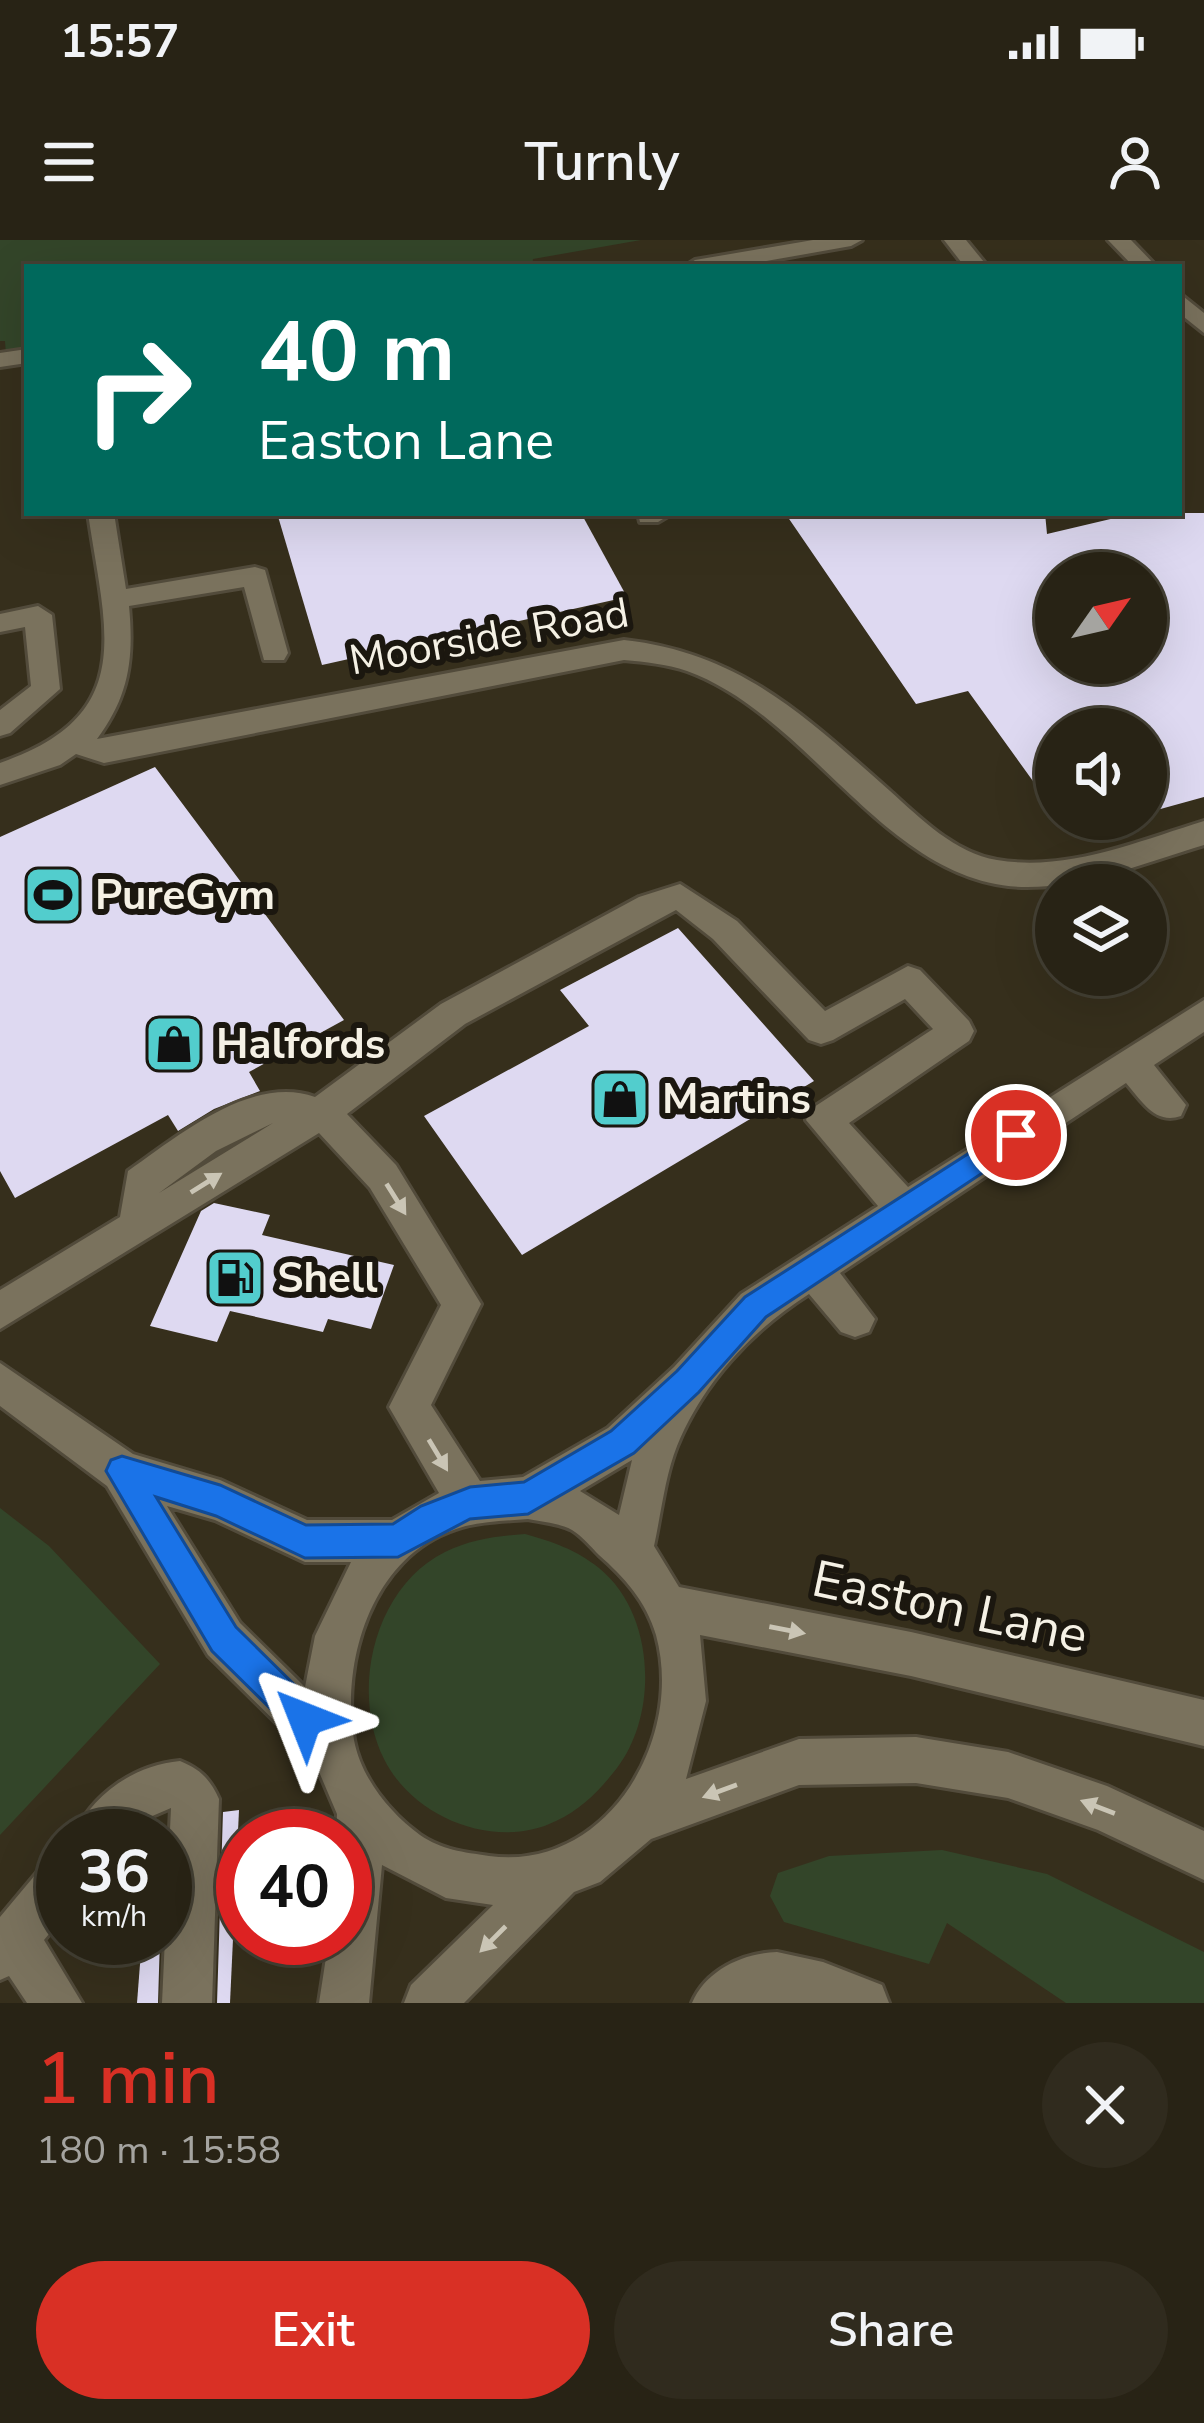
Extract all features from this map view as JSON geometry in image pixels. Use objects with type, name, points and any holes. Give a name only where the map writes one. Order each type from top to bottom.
[{"type":"street","points":[[712,264],[851,240]]},
{"type":"street","points":[[1119,240],[1143,264]]},
{"type":"street","points":[[1182,303],[1204,326]]},
{"type":"street","points":[[77,744],[101,715],[118,677],[101,516]]},
{"type":"street","points":[[113,601],[255,576],[274,653]]},
{"type":"street","points":[[0,623],[38,615],[46,689],[0,727]]},
{"type":"street","name":"Moorside Road","points":[[0,774],[77,744],[104,752],[624,650],[659,650],[693,659],[758,695],[927,840],[970,865],[1012,872],[1074,870],[1204,833]]},
{"type":"street","points":[[0,1311],[319,1114],[453,1014],[650,906],[680,896],[694,902],[725,930],[821,1030],[908,980],[957,1031],[824,1120],[903,1208]]},
{"type":"street","points":[[528,1498],[622,1442],[688,1381],[755,1307],[1204,1014]]},
{"type":"street","points":[[1129,1062],[1168,1106]]},
{"type":"street","points":[[319,1114],[361,1143],[462,1304],[409,1406],[470,1503]]},
{"type":"street","points":[[811,1268],[855,1319]]},
{"type":"street","points":[[632,1548],[656,1445],[688,1381]]},
{"type":"street","points":[[0,1382],[122,1471],[220,1501],[305,1541],[398,1540]]},
{"type":"street","points":[[122,1471],[224,1639],[332,1746]]},
{"type":"street","points":[[360,1809],[332,1746],[328,1670],[352,1598],[398,1540],[432,1517],[470,1503],[528,1498],[584,1513],[632,1548],[672,1608],[686,1660],[684,1717],[668,1772],[636,1821],[600,1854],[557,1875],[514,1885],[470,1882],[428,1868],[392,1844],[372,1823]]},
{"type":"street","name":"Easton Lane","points":[[672,1608],[910,1654],[1204,1723]]},
{"type":"street","points":[[636,1821],[799,1762],[916,1760],[1008,1775],[1107,1810],[1204,1856]]},
{"type":"street","points":[[124,1809],[158,1786],[180,1784],[196,1799],[192,1890]]},
{"type":"street","points":[[429,2003],[557,1875]]},
{"type":"street","points":[[36,1912],[7,1947],[57,2003]]},
{"type":"street","points":[[187,2003],[189,1965]]},
{"type":"street","points":[[344,2003],[350,1965]]},
{"type":"street","points":[[717,2003],[752,1979],[777,1978],[830,1989],[864,2003]]},
{"type":"green space","points":[[0,240],[641,240],[533,259],[532,264],[24,264],[24,352],[6,354],[5,341],[0,341]]},
{"type":"green space","points":[[0,1508],[49,1546],[160,1664],[0,1835]]},
{"type":"green space","points":[[525,1534],[581,1556],[618,1587],[640,1637],[645,1692],[631,1745],[611,1776],[582,1805],[533,1829],[483,1830],[435,1812],[397,1780],[374,1732],[370,1673],[386,1615],[421,1568],[465,1544]]},
{"type":"green space","points":[[942,1850],[1047,1874],[1204,1952],[1204,2003],[1066,2003],[947,1923],[929,1964],[784,1922],[770,1896],[778,1873],[829,1856]]},
{"type":"building","points":[[1204,513],[1204,797],[1167,807],[1167,708],[1035,708],[1035,784],[968,691],[916,704],[787,516],[1045,516],[1047,534],[1123,516]]},
{"type":"building","points":[[278,516],[583,516],[627,597],[322,665]]},
{"type":"building","points":[[155,767],[344,1020],[249,1072],[260,1091],[214,1109],[178,1131],[168,1115],[15,1198],[0,1171],[0,837]]},
{"type":"building","name":"Martins","points":[[678,928],[814,1081],[522,1255],[424,1116],[589,1026],[560,990]]},
{"type":"building","name":"Shell","points":[[214,1203],[270,1215],[262,1235],[394,1265],[371,1329],[328,1319],[323,1332],[230,1311],[217,1342],[150,1326],[201,1211]]},
{"type":"building","points":[[140,1965],[159,1965],[158,2003],[137,2003]]},
{"type":"building","points":[[218,1965],[232,1965],[230,2003],[217,2003]]},
{"type":"place","name":"PureGym","points":[[53,895]]},
{"type":"place","name":"Halfords","points":[[174,1044]]},
{"type":"place","name":"Martins","points":[[620,1099]]},
{"type":"place","name":"Shell","points":[[235,1278]]},
{"type":"route","points":[[305,1719],[224,1639],[122,1471],[220,1501],[305,1541],[398,1540],[432,1517],[470,1503],[528,1498],[622,1442],[688,1381],[755,1307],[1016,1135]]}]
